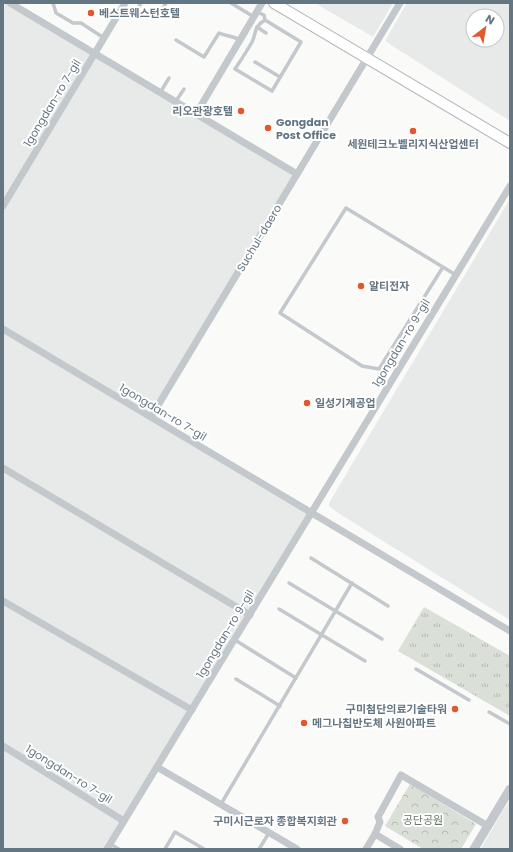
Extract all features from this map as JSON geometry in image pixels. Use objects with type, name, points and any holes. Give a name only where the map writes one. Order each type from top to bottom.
[{"type":"main road","points":[[274,3],[510,135]]},
{"type":"main road","points":[[287,3],[369,56],[510,143]]},
{"type":"street","points":[[10,3],[94,54]]},
{"type":"street","name":"1gongdan-ro 7-gil","points":[[3,206],[125,3]]},
{"type":"street","points":[[196,114],[262,3]]},
{"type":"street","name":"Suchul-daero","points":[[151,417],[400,3]]},
{"type":"street","name":"1gongdan-ro 7-gil","points":[[94,54],[297,174]]},
{"type":"street","name":"1gongdan-ro 9-gil","points":[[109,846],[510,186]]},
{"type":"street","name":"1gongdan-ro 7-gil","points":[[3,329],[312,513]]},
{"type":"street","points":[[3,468],[250,615]]},
{"type":"street","points":[[312,513],[510,631]]},
{"type":"street","points":[[3,601],[192,710]]},
{"type":"street","name":"1gongdan-ro 7-gil","points":[[3,746],[124,821]]},
{"type":"street","points":[[157,767],[297,849]]},
{"type":"street","points":[[366,849],[380,822],[378,816],[402,775],[488,826]]},
{"type":"street","points":[[474,849],[510,789]]},
{"type":"street","points":[[375,834],[400,849]]},
{"type":"lane","points":[[53,3],[56,13],[73,23],[82,23],[104,38]]},
{"type":"lane","points":[[135,14],[141,3]]},
{"type":"lane","points":[[160,13],[166,3]]},
{"type":"lane","points":[[231,3],[256,14],[264,15],[264,20],[301,42],[272,91],[236,70],[253,40],[254,32],[264,20]]},
{"type":"lane","points":[[257,28],[266,33]]},
{"type":"lane","points":[[176,40],[204,57],[218,33],[226,36],[232,36],[240,40]]},
{"type":"lane","points":[[255,62],[280,77]]},
{"type":"lane","points":[[160,93],[169,78]]},
{"type":"lane","points":[[176,102],[184,88]]},
{"type":"lane","points":[[443,267],[379,370],[362,366],[280,313],[346,208],[443,267],[456,275]]},
{"type":"lane","points":[[311,558],[388,606]]},
{"type":"lane","points":[[289,583],[382,639]]},
{"type":"lane","points":[[221,804],[352,583]]},
{"type":"lane","points":[[279,609],[365,661]]},
{"type":"lane","points":[[234,640],[296,678]]},
{"type":"lane","points":[[416,669],[469,700]]},
{"type":"lane","points":[[236,679],[280,706]]},
{"type":"lane","points":[[489,712],[510,724]]},
{"type":"lane","points":[[165,849],[175,832],[204,849]]},
{"type":"lane","points":[[259,849],[269,833]]},
{"type":"lane","points":[[109,846],[119,849]]},
{"type":"shaded area","points":[[3,3],[10,3],[297,174],[151,417],[312,513],[107,849],[3,849]]},
{"type":"shaded area","points":[[315,3],[393,3],[373,37]]},
{"type":"shaded area","points":[[407,3],[510,3],[510,121],[385,41]]},
{"type":"shaded area","points":[[510,199],[510,620],[335,511],[329,506],[329,503]]},
{"type":"shaded area","points":[[510,800],[510,849],[481,849],[502,812]]},
{"type":"green space","points":[[424,607],[510,656],[510,716],[398,651]]},
{"type":"green space","name":"공단공원","points":[[410,784],[476,824],[461,849],[423,849],[385,826]]},
{"type":"place","name":"베스트웨스턴호텔","points":[[91,13]]},
{"type":"place","name":"리오관광호텔","points":[[241,111]]},
{"type":"place","name":"Gongdan Post Office","points":[[268,128]]},
{"type":"place","name":"세원테크노벨리지식산업센터","points":[[413,131]]},
{"type":"place","name":"알티전자","points":[[361,286]]},
{"type":"place","name":"일성기계공업","points":[[307,403]]},
{"type":"place","name":"구미첨단의료기술타워","points":[[455,709]]},
{"type":"place","name":"메그나칩반도체 사원아파트","points":[[304,723]]},
{"type":"place","name":"구미시근로자 종합복지회관","points":[[345,821]]}]
